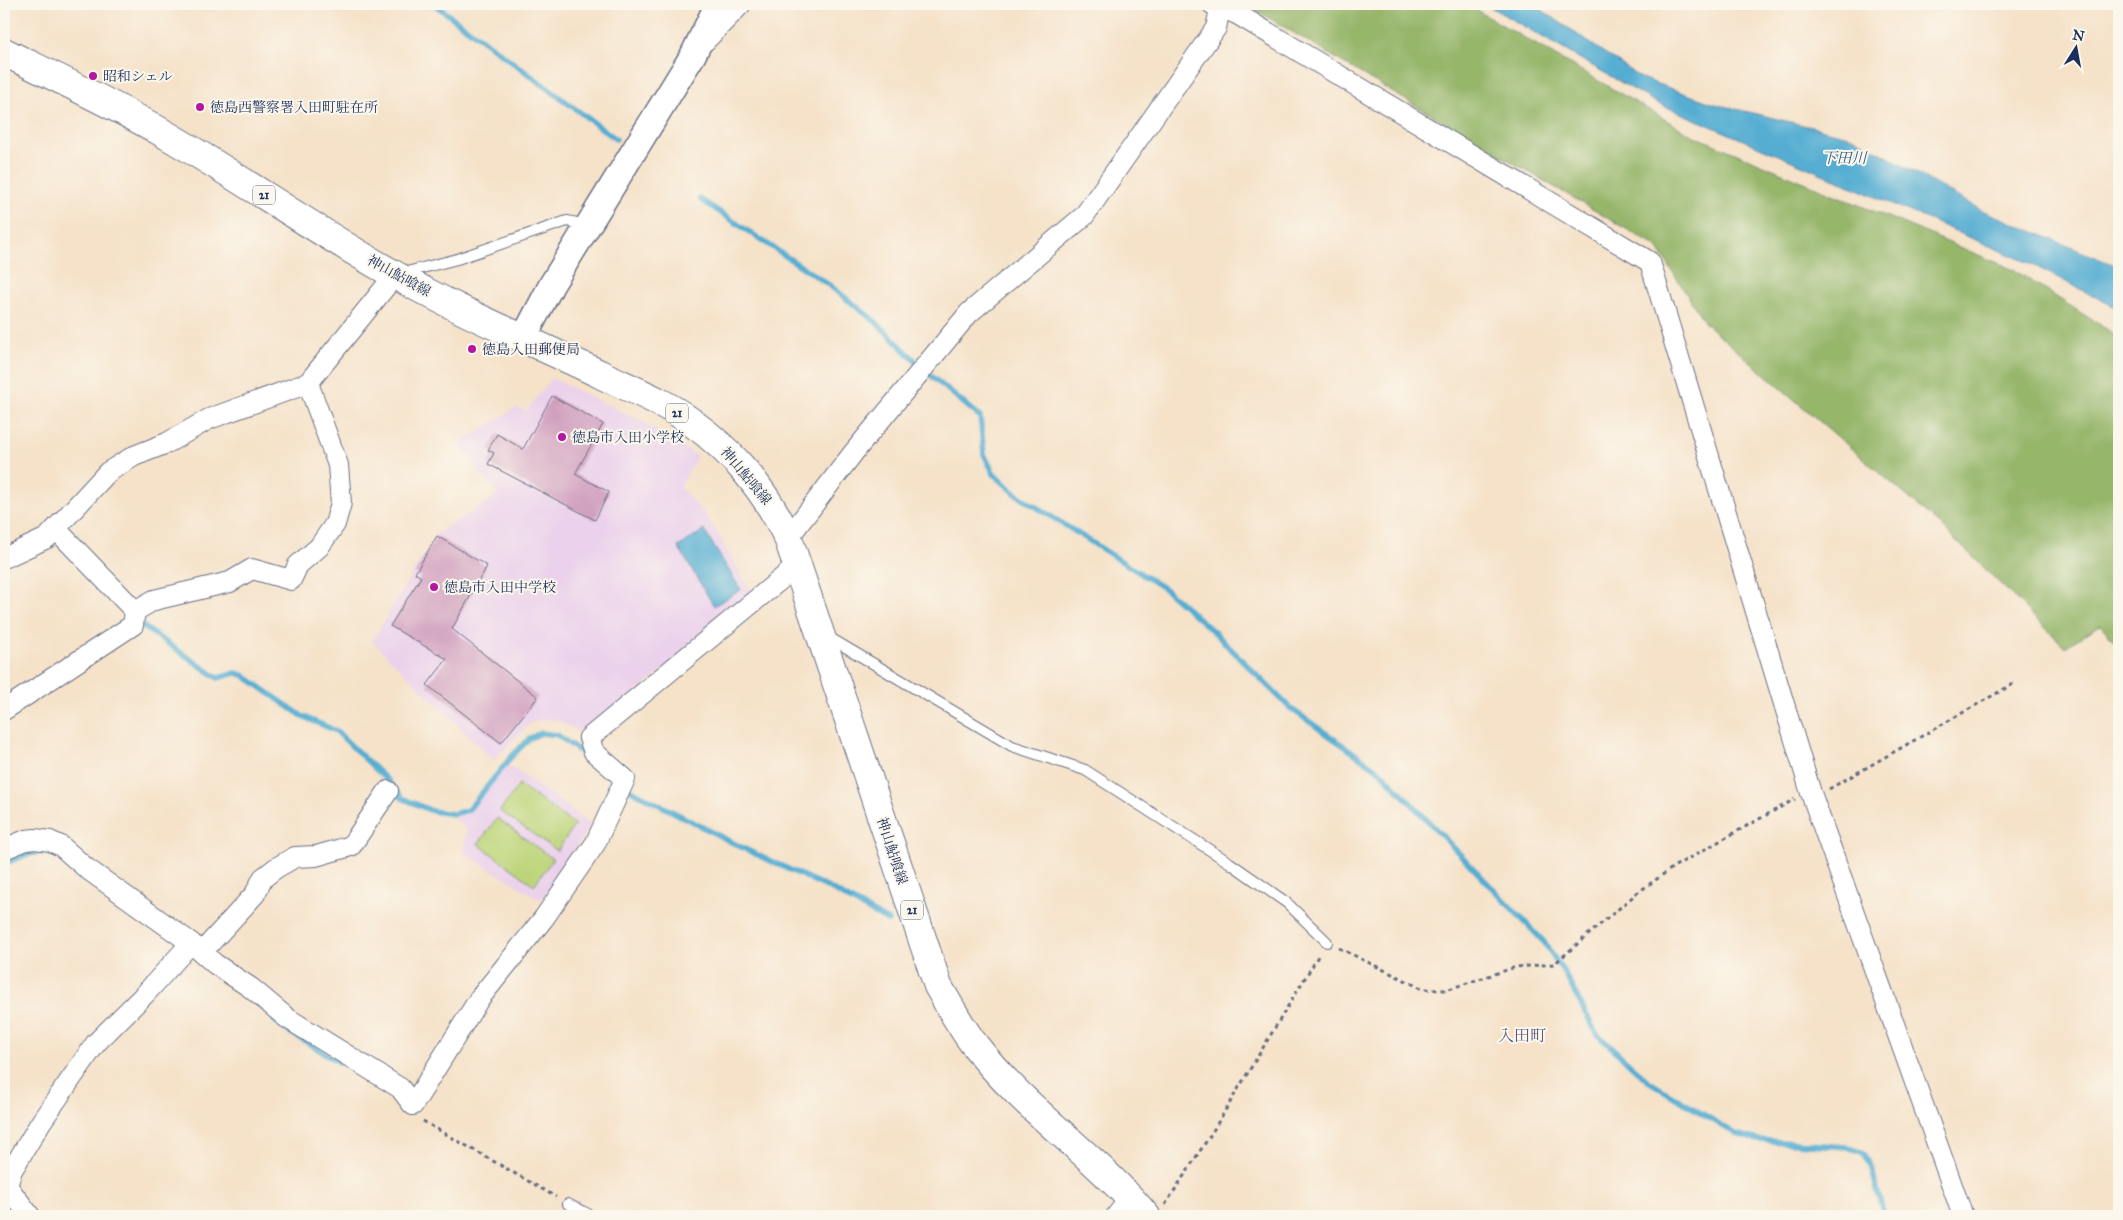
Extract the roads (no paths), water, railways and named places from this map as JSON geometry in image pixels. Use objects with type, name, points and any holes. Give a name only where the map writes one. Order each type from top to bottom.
[{"type":"main road","name":"神山鮎喰線","points":[[4,52],[163,132],[395,275],[489,324],[653,399],[693,423],[736,460],[774,510],[788,538],[938,986],[974,1044],[997,1071],[1127,1193],[1155,1212]]},
{"type":"street","points":[[523,339],[552,284],[694,53],[718,4]]},
{"type":"street","points":[[694,53],[740,4]]},
{"type":"street","points":[[788,538],[922,367],[969,313],[1084,216],[1216,28],[1216,6],[1237,14],[1650,262],[1811,793],[1963,1216]]},
{"type":"street","points":[[4,558],[47,538],[108,472],[134,456],[167,443],[209,419],[308,383],[395,275]]},
{"type":"street","points":[[4,710],[134,618],[154,600],[230,582],[252,569],[291,580],[298,565],[319,547],[335,524],[341,503],[338,465],[308,383]]},
{"type":"street","points":[[56,529],[134,618]]},
{"type":"street","points":[[4,849],[26,840],[35,839],[50,841],[60,846],[191,949],[251,988],[287,1018],[400,1088],[413,1105],[479,999],[544,918],[595,844],[624,779],[594,752],[589,738],[798,565]]},
{"type":"street","points":[[30,1216],[7,1186],[8,1166],[42,1122],[96,1043],[191,949],[255,894],[263,878],[276,868],[295,858],[316,856],[351,846],[388,791]]},
{"type":"lane","points":[[395,275],[457,259],[567,221],[588,225]]},
{"type":"lane","points":[[820,632],[1012,746],[1085,770],[1230,863],[1287,903],[1327,942]]},
{"type":"lane","points":[[1110,1216],[1127,1193]]},
{"type":"lane","points":[[568,1204],[592,1216]]},
{"type":"water","name":"下田川","points":[[1485,4],[1533,4],[1641,78],[1715,104],[1853,137],[1979,209],[2119,267],[2119,309],[2029,263],[1655,102]]},
{"type":"water","points":[[704,530],[741,590],[714,606],[678,547]]},
{"type":"waterway","points":[[434,4],[616,139]]},
{"type":"waterway","points":[[700,199],[829,285],[876,322],[929,374],[980,417],[984,454],[994,474],[1016,494],[1165,589],[1214,632],[1290,708],[1381,772],[1544,942],[1565,974],[1596,1033],[1648,1081],[1736,1134],[1758,1140],[1846,1147],[1862,1152],[1871,1166],[1884,1216]]},
{"type":"waterway","points":[[138,623],[218,678],[236,673],[243,675],[302,716],[336,731],[388,781],[402,798],[432,811],[453,814],[468,810],[512,756],[530,738],[541,733],[557,735],[588,757]]},
{"type":"waterway","points":[[625,787],[747,850],[827,887],[888,921]]},
{"type":"waterway","points":[[4,864],[25,855],[50,850],[53,852]]},
{"type":"waterway","points":[[274,1020],[282,1027],[339,1062]]},
{"type":"place","name":"昭和シェル","points":[[93,76]]},
{"type":"place","name":"徳島西警察署入田町駐在所","points":[[200,107]]},
{"type":"place","name":"徳島入田郵便局","points":[[472,349]]},
{"type":"place","name":"徳島市入田小学校","points":[[562,437]]},
{"type":"place","name":"徳島市入田中学校","points":[[434,587]]},
{"type":"district","name":"入田町","points":[[1522,1035]]}]
